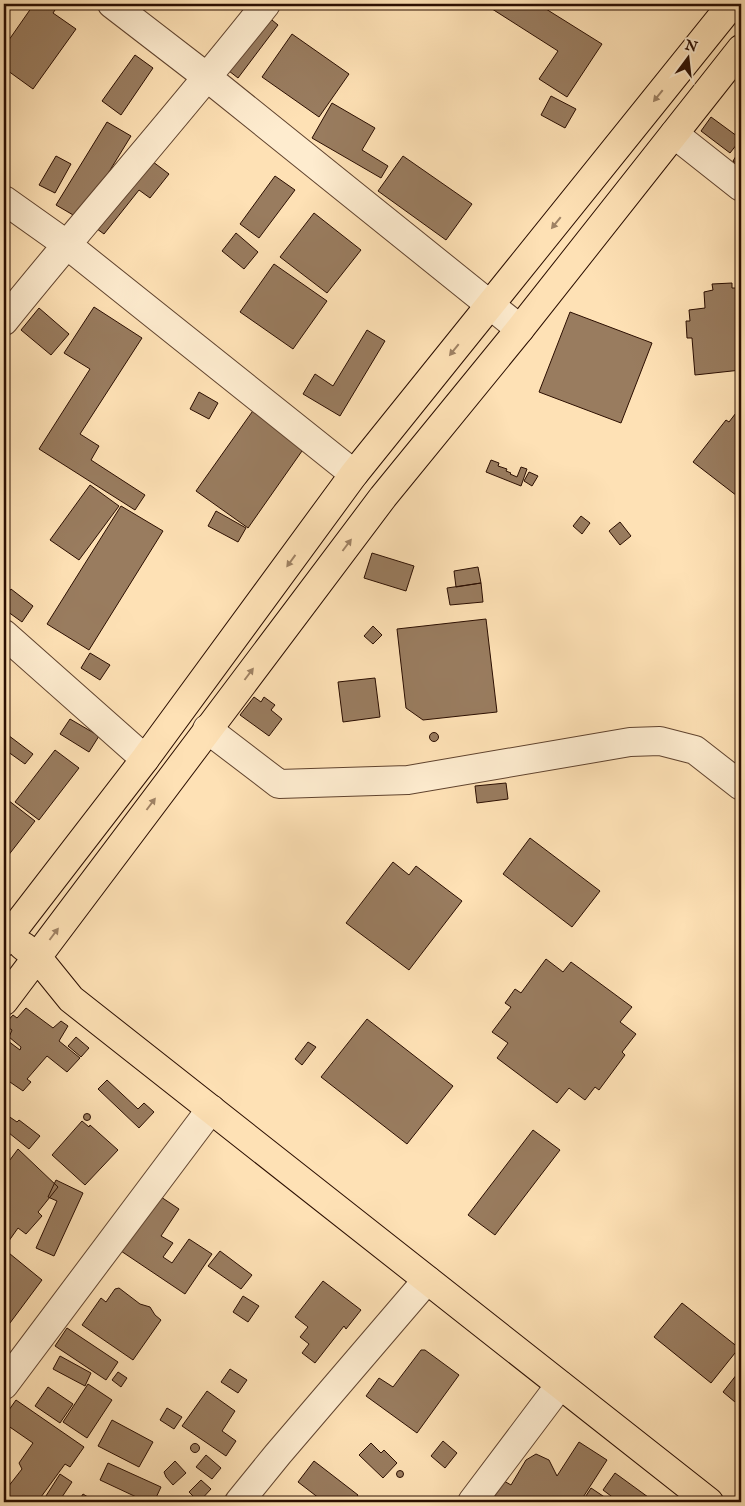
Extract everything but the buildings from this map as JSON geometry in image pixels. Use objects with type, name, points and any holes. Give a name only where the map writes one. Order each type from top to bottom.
[{"type":"main road","points":[[709,1502],[71,999],[21,967],[6,937],[145,759],[354,474],[732,4]]},
{"type":"main road","points":[[4,1001],[21,967],[207,730],[383,498],[741,49]]},
{"type":"street","points":[[112,4],[208,78],[520,328]]},
{"type":"street","points":[[4,321],[66,244],[208,78],[266,4]]},
{"type":"street","points":[[674,134],[741,188]]},
{"type":"street","points":[[4,200],[66,244],[354,474]]},
{"type":"street","points":[[4,634],[145,759]]},
{"type":"street","points":[[207,730],[279,784],[408,780],[630,742],[660,741],[695,750],[741,786]]},
{"type":"street","points":[[4,1385],[211,1109]]},
{"type":"street","points":[[239,1502],[428,1280]]},
{"type":"street","points":[[472,1502],[560,1384]]}]
